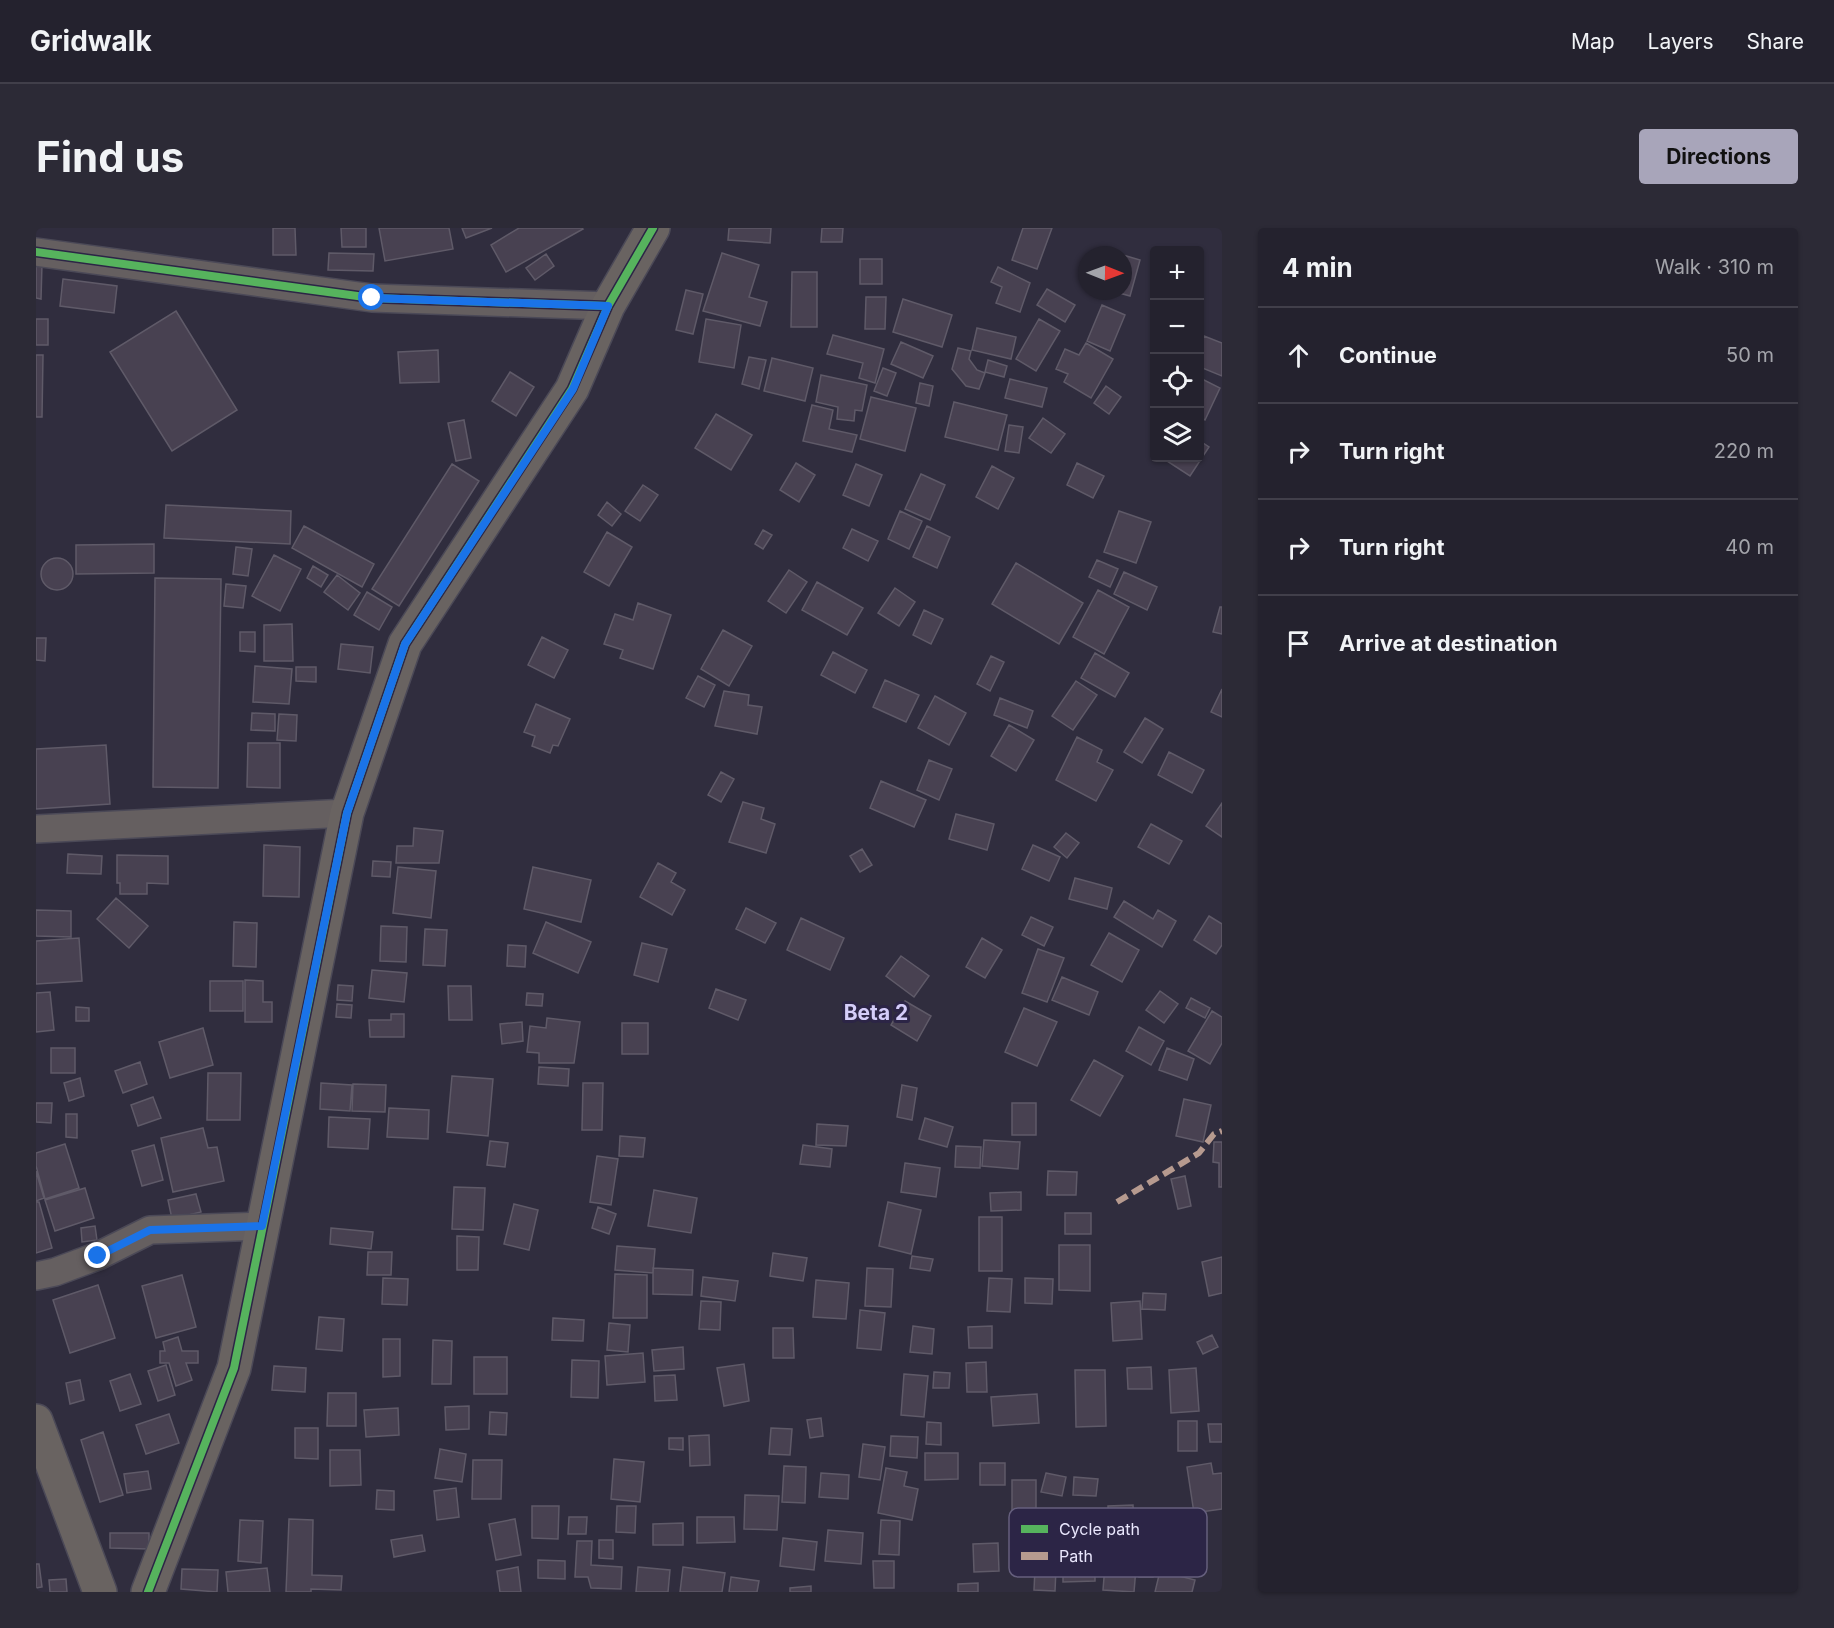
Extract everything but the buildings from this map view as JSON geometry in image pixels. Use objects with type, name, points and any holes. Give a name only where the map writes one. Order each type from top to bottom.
[{"type":"street","points":[[148,1592],[234,1368],[347,813],[405,644],[573,389],[608,306],[653,228]]},
{"type":"street","points":[[36,252],[372,298],[608,306]]},
{"type":"street","points":[[36,829],[347,813]]},
{"type":"street","points":[[36,1276],[55,1272],[98,1256],[150,1230],[262,1226]]},
{"type":"street","points":[[36,1421],[100,1592]]},
{"type":"marked path","points":[[1117,1202],[1199,1153],[1214,1134],[1222,1131]]},
{"type":"cycle path","points":[[148,1592],[234,1368],[347,813],[405,644],[572,389],[608,306],[653,228]]},
{"type":"cycle path","points":[[36,252],[372,298],[608,306]]},
{"type":"district","name":"Beta 2","points":[[876,1013]]},
{"type":"route","points":[[98,1256],[150,1230],[262,1226],[347,813],[405,644],[573,389],[608,306],[372,298]]}]
